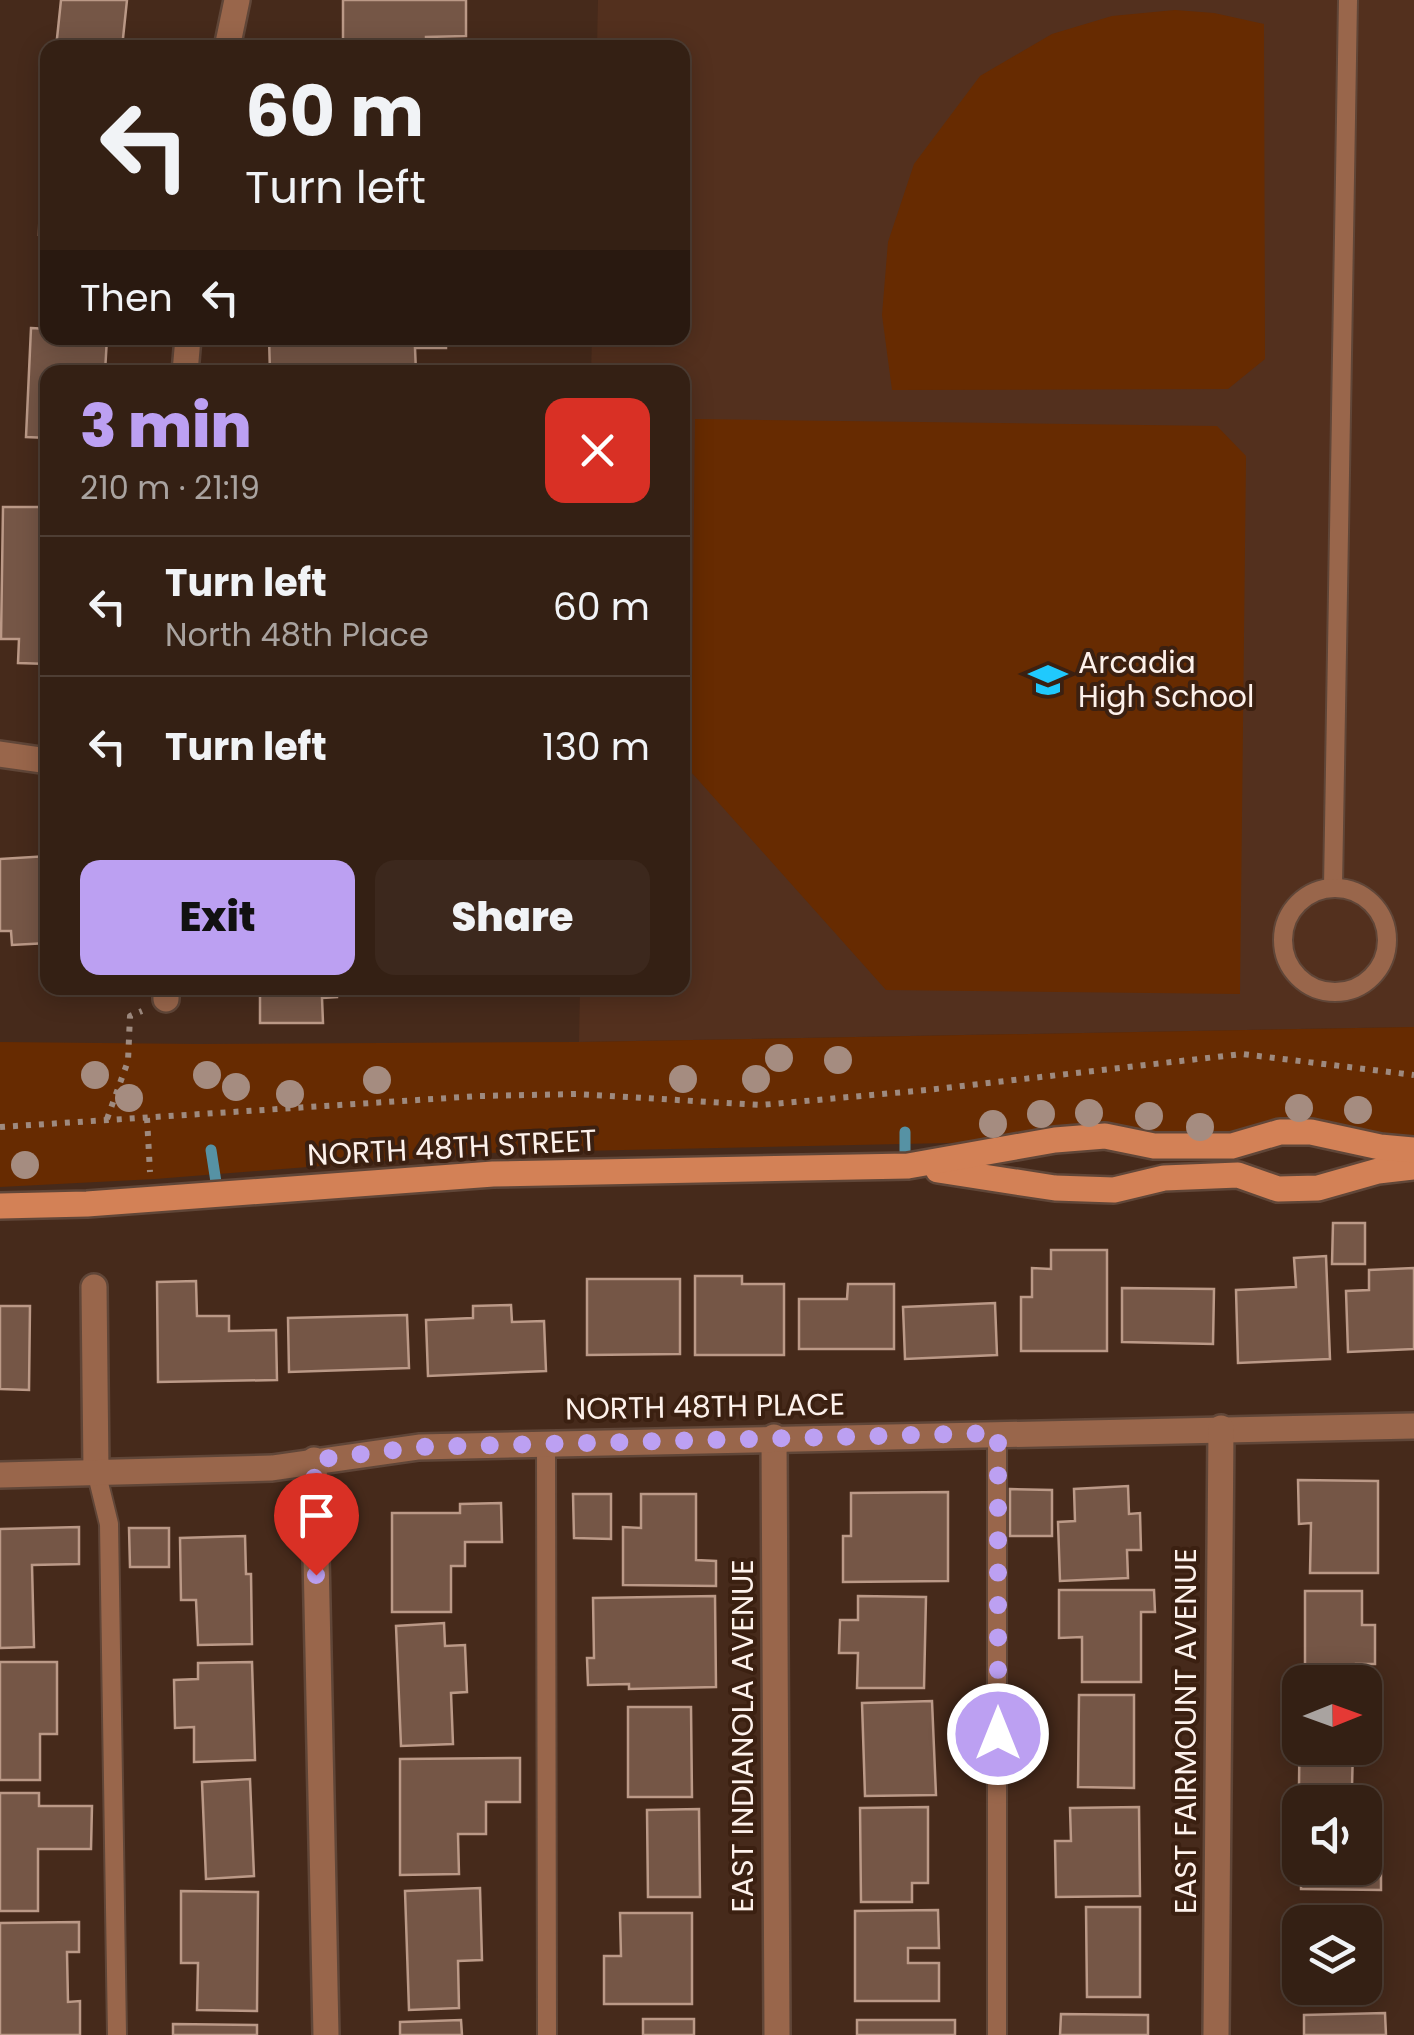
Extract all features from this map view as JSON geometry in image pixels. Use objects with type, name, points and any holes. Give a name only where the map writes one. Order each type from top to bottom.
[{"type":"street","points":[[229,40],[238,0]]},
{"type":"street","points":[[0,754],[40,760]]},
{"type":"street","name":"NORTH 48TH STREET","points":[[0,1206],[152,1200],[493,1174],[908,1166],[1055,1140],[1105,1136],[1154,1146],[1232,1146],[1280,1132],[1311,1132],[1380,1148],[1414,1150]]},
{"type":"street","name":"NORTH 48TH STREET","points":[[908,1166],[1055,1188],[1114,1190],[1164,1178],[1238,1175],[1278,1188],[1318,1188],[1378,1171],[1414,1167]]},
{"type":"street","points":[[94,1287],[96,1470]]},
{"type":"street","name":"NORTH 48TH PLACE","points":[[0,1475],[272,1468],[419,1447],[1414,1426]]},
{"type":"street","name":"EAST FAIRMOUNT AVENUE","points":[[1216,2035],[1220,1428]]},
{"type":"street","name":"EAST INDIANOLA AVENUE","points":[[774,1437],[777,2035]]},
{"type":"street","points":[[314,1460],[326,2035]]},
{"type":"lane","points":[[1332,887],[1348,0]]},
{"type":"lane","points":[[1332,887],[1366,898],[1379,911],[1386,928],[1387,945],[1372,977],[1358,988],[1341,993],[1308,986],[1295,975],[1282,944],[1290,912],[1316,890],[1332,887]]},
{"type":"lane","points":[[997,2035],[998,1433]]},
{"type":"lane","points":[[546,1443],[547,2035]]},
{"type":"lane","points":[[96,1470],[108,1524],[118,2035]]},
{"type":"path","points":[[107,1119],[128,1061],[130,1016],[163,995]]},
{"type":"path","points":[[0,1127],[499,1096],[577,1094],[762,1105],[1242,1054],[1414,1075]]},
{"type":"path","points":[[147,1118],[152,1200]]},
{"type":"shaded area","name":"Arcadia High School","points":[[598,0],[1414,0],[1414,1027],[579,1042],[580,995],[690,995],[690,365],[591,365],[592,345],[690,345],[690,40],[597,40]]},
{"type":"shaded area","points":[[1175,10],[1214,13],[1264,24],[1265,359],[1228,389],[892,390],[882,315],[888,242],[914,164],[980,76],[1052,34],[1112,16]]},
{"type":"shaded area","points":[[695,419],[1217,426],[1246,456],[1240,994],[886,990],[691,772]]},
{"type":"shaded area","points":[[1414,1027],[1414,1138],[1232,1137],[486,1153],[0,1187],[0,1042],[579,1042]]},
{"type":"building","points":[[61,0],[127,0],[123,40],[57,40]]},
{"type":"building","points":[[343,0],[466,0],[466,36],[343,40]]},
{"type":"building","points":[[31,328],[40,329],[40,345],[107,345],[105,365],[40,365],[40,438],[26,437]]},
{"type":"building","points":[[269,345],[446,345],[415,348],[416,365],[270,365]]},
{"type":"building","points":[[3,507],[40,507],[40,664],[18,663],[19,639],[1,639]]},
{"type":"building","points":[[40,856],[40,943],[12,945],[11,931],[0,931],[0,859]]},
{"type":"building","points":[[260,995],[337,995],[322,998],[323,1023],[260,1023]]},
{"type":"building","points":[[1333,1223],[1365,1223],[1365,1264],[1332,1264]]},
{"type":"building","points":[[1051,1250],[1107,1250],[1107,1351],[1021,1351],[1021,1297],[1032,1297],[1032,1268],[1051,1269]]},
{"type":"building","points":[[1326,1256],[1330,1359],[1238,1363],[1236,1290],[1296,1287],[1294,1258]]},
{"type":"building","points":[[1414,1268],[1414,1349],[1348,1352],[1346,1291],[1369,1290],[1369,1270]]},
{"type":"building","points":[[695,1276],[742,1276],[742,1284],[784,1284],[784,1355],[695,1355]]},
{"type":"building","points":[[587,1279],[680,1279],[680,1354],[587,1355]]},
{"type":"building","points":[[196,1281],[197,1316],[229,1316],[229,1331],[276,1330],[277,1380],[158,1382],[157,1282]]},
{"type":"building","points":[[848,1284],[894,1284],[894,1349],[799,1349],[799,1299],[847,1299]]},
{"type":"building","points":[[1122,1288],[1214,1289],[1213,1344],[1122,1342]]},
{"type":"building","points":[[995,1303],[997,1355],[905,1359],[903,1307]]},
{"type":"building","points":[[511,1305],[512,1322],[544,1321],[546,1371],[428,1376],[426,1320],[473,1318],[473,1306]]},
{"type":"building","points":[[0,1306],[30,1306],[29,1390],[0,1389]]},
{"type":"building","points":[[407,1315],[409,1368],[289,1372],[288,1318]]},
{"type":"building","points":[[1298,1480],[1378,1481],[1378,1573],[1310,1573],[1311,1523],[1299,1524]]},
{"type":"building","points":[[1128,1486],[1129,1514],[1140,1513],[1141,1550],[1127,1550],[1128,1578],[1060,1581],[1058,1522],[1075,1521],[1074,1489]]},
{"type":"building","points":[[1010,1489],[1052,1490],[1052,1536],[1010,1536]]},
{"type":"building","points":[[948,1492],[948,1581],[843,1582],[843,1536],[851,1536],[851,1493]]},
{"type":"building","points":[[573,1494],[611,1494],[611,1539],[574,1538]]},
{"type":"building","points":[[641,1494],[696,1494],[696,1560],[716,1561],[716,1586],[623,1585],[623,1527],[641,1528]]},
{"type":"building","points":[[501,1503],[502,1542],[465,1542],[465,1566],[451,1566],[451,1612],[392,1612],[392,1513],[460,1513],[460,1504]]},
{"type":"building","points":[[79,1527],[79,1564],[32,1565],[34,1647],[0,1648],[0,1529]]},
{"type":"building","points":[[129,1528],[169,1528],[169,1567],[130,1567]]},
{"type":"building","points":[[245,1536],[246,1574],[251,1574],[252,1644],[198,1645],[196,1600],[181,1600],[180,1538]]},
{"type":"building","points":[[1059,1590],[1154,1590],[1155,1612],[1141,1612],[1141,1682],[1082,1682],[1082,1637],[1059,1638]]},
{"type":"building","points":[[1305,1591],[1362,1591],[1362,1625],[1375,1625],[1375,1664],[1305,1665]]},
{"type":"building","points":[[715,1596],[716,1687],[629,1689],[629,1684],[588,1685],[587,1658],[594,1658],[593,1598]]},
{"type":"building","points":[[858,1596],[926,1597],[924,1688],[857,1688],[858,1653],[839,1653],[840,1620],[858,1620]]},
{"type":"building","points":[[444,1623],[445,1646],[465,1645],[467,1692],[451,1693],[453,1744],[401,1746],[396,1626]]},
{"type":"building","points":[[0,1662],[57,1662],[57,1734],[40,1734],[40,1780],[0,1780]]},
{"type":"building","points":[[252,1662],[255,1760],[194,1762],[194,1727],[175,1728],[174,1680],[198,1679],[198,1663]]},
{"type":"building","points":[[1079,1695],[1134,1695],[1134,1788],[1078,1787]]},
{"type":"building","points":[[932,1701],[936,1795],[865,1796],[862,1703]]},
{"type":"building","points":[[628,1707],[691,1707],[692,1797],[628,1797]]},
{"type":"building","points":[[520,1758],[520,1802],[486,1802],[486,1834],[458,1834],[459,1874],[400,1875],[400,1759]]},
{"type":"building","points":[[1299,1765],[1353,1765],[1352,1785],[1299,1785]]},
{"type":"building","points":[[250,1779],[254,1876],[206,1879],[202,1782]]},
{"type":"building","points":[[0,1793],[39,1793],[39,1806],[92,1806],[91,1849],[38,1849],[38,1911],[0,1911]]},
{"type":"building","points":[[928,1807],[928,1883],[912,1883],[912,1902],[861,1902],[860,1808]]},
{"type":"building","points":[[1139,1807],[1140,1896],[1056,1897],[1055,1841],[1071,1841],[1070,1808]]},
{"type":"building","points":[[699,1809],[700,1897],[648,1897],[647,1810]]},
{"type":"building","points":[[1301,1885],[1381,1885],[1381,1890],[1301,1889]]},
{"type":"building","points":[[480,1888],[482,1960],[458,1961],[459,2008],[409,2010],[405,1891]]},
{"type":"building","points":[[181,1891],[258,1892],[257,2011],[197,2010],[198,1963],[181,1963]]},
{"type":"building","points":[[1086,1907],[1140,1907],[1140,1997],[1087,1997]]},
{"type":"building","points":[[938,1910],[939,1948],[908,1948],[908,1963],[939,1963],[939,2001],[855,2001],[855,1911]]},
{"type":"building","points":[[620,1913],[692,1913],[692,2004],[604,2004],[604,1956],[621,1956]]},
{"type":"building","points":[[79,1922],[79,1952],[67,1952],[68,2002],[80,2001],[80,2035],[0,2035],[0,1923]]},
{"type":"building","points":[[1385,2013],[1386,2035],[1304,2035],[1304,2015]]},
{"type":"building","points":[[1061,2014],[1148,2015],[1148,2035],[1060,2035]]},
{"type":"building","points":[[643,2019],[694,2019],[694,2035],[643,2035]]},
{"type":"building","points":[[461,2020],[462,2035],[400,2035],[400,2022]]},
{"type":"building","points":[[857,2020],[955,2020],[955,2035],[857,2035]]},
{"type":"building","points":[[173,2024],[257,2025],[257,2035],[173,2035]]},
{"type":"waterway","points":[[905,1132],[905,1166]]},
{"type":"waterway","points":[[211,1150],[218,1195]]},
{"type":"place","name":"Arcadia High School","points":[[1048,680]]},
{"type":"route","points":[[316,1575],[314,1460],[419,1447],[998,1433],[998,1734]]}]
